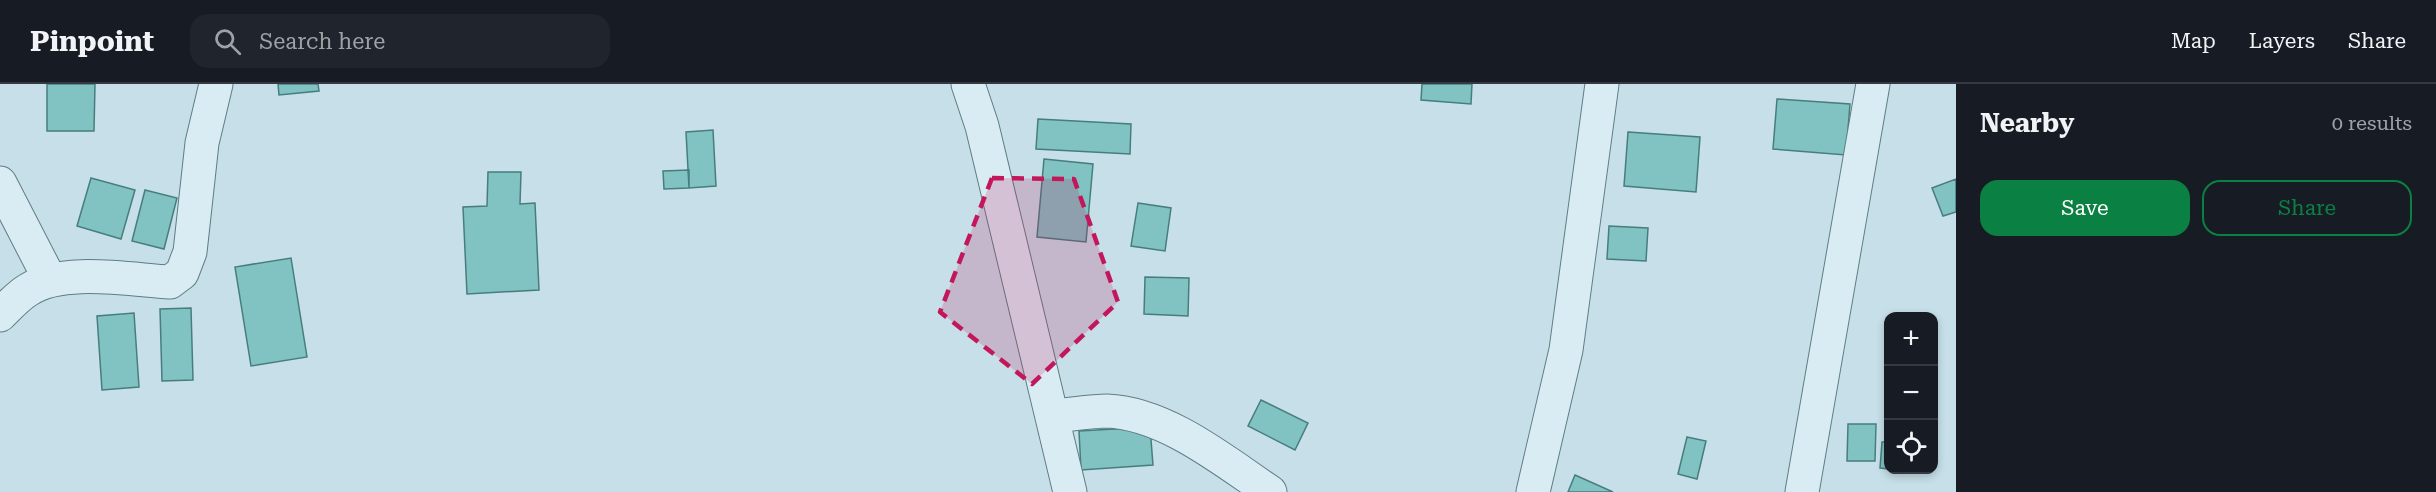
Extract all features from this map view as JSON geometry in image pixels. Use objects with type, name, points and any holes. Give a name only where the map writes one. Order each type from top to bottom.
[{"type":"street","points":[[0,315],[28,289],[50,280],[86,277],[170,282],[182,273],[190,252],[202,143],[216,84]]},
{"type":"street","points":[[968,84],[982,126],[1070,492]]},
{"type":"street","points":[[1533,492],[1566,350],[1602,84]]},
{"type":"street","points":[[1802,492],[1873,84]]},
{"type":"street","points":[[0,183],[50,280]]},
{"type":"street","points":[[1052,416],[1107,411],[1142,417],[1195,442],[1270,492]]},
{"type":"highlighted area","points":[[992,178],[1074,179],[1118,302],[1032,384],[940,312]]},
{"type":"building","points":[[47,84],[95,84],[94,131],[47,131]]},
{"type":"building","points":[[278,84],[318,84],[319,91],[279,95]]},
{"type":"building","points":[[1422,84],[1472,84],[1471,104],[1421,100]]},
{"type":"building","points":[[1777,99],[1850,104],[1846,155],[1773,149]]},
{"type":"building","points":[[1038,119],[1131,124],[1130,154],[1036,149]]},
{"type":"building","points":[[713,130],[716,186],[689,188],[686,132]]},
{"type":"building","points":[[1628,132],[1700,137],[1696,192],[1624,186]]},
{"type":"building","points":[[1044,159],[1093,164],[1086,242],[1037,237]]},
{"type":"building","points":[[689,170],[689,188],[664,189],[663,171]]},
{"type":"building","points":[[488,172],[521,172],[520,204],[535,203],[539,290],[467,294],[463,207],[487,206]]},
{"type":"building","points":[[91,178],[135,190],[121,239],[77,226]]},
{"type":"building","points":[[1956,179],[1956,212],[1943,216],[1932,188]]},
{"type":"building","points":[[145,190],[177,198],[164,249],[132,241]]},
{"type":"building","points":[[1138,203],[1171,208],[1165,251],[1131,246]]},
{"type":"building","points":[[1609,226],[1648,228],[1646,261],[1607,259]]},
{"type":"building","points":[[291,258],[307,357],[251,366],[235,267]]},
{"type":"building","points":[[1145,277],[1189,278],[1188,316],[1144,314]]},
{"type":"building","points":[[191,308],[193,380],[162,381],[160,309]]},
{"type":"building","points":[[134,313],[139,387],[102,390],[97,316]]},
{"type":"building","points":[[1261,400],[1308,423],[1295,450],[1248,426]]},
{"type":"building","points":[[1848,424],[1876,424],[1875,461],[1847,461]]},
{"type":"building","points":[[1150,427],[1153,465],[1081,470],[1079,431]]},
{"type":"building","points":[[1687,437],[1706,441],[1697,479],[1678,474]]},
{"type":"building","points":[[1882,442],[1884,442],[1884,468],[1880,468]]},
{"type":"building","points":[[1575,475],[1613,492],[1568,492]]}]
